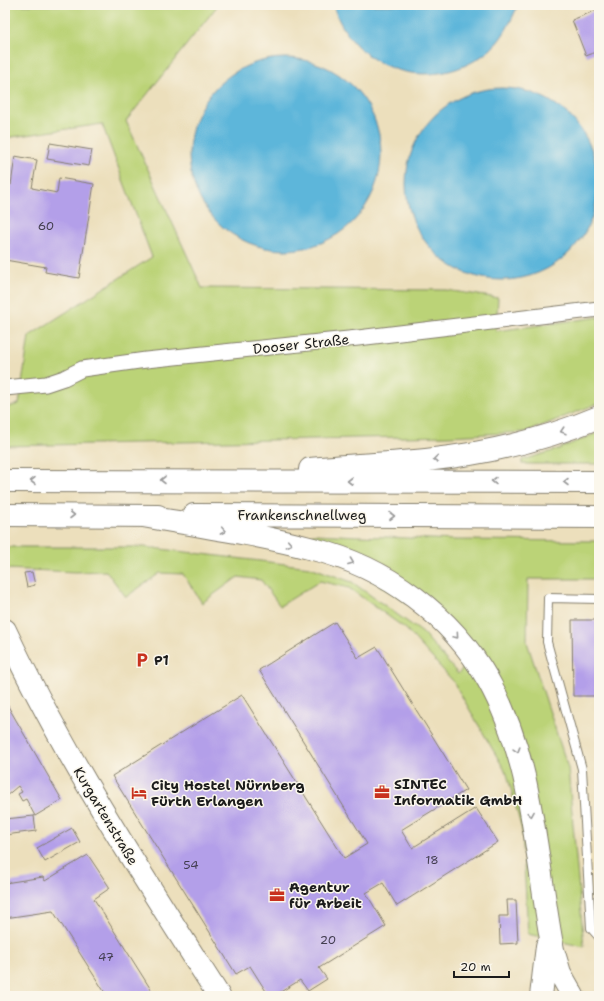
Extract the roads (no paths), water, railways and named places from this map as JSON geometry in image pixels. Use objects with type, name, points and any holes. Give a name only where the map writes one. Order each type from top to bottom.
[{"type":"main road","points":[[202,480],[345,465],[398,463],[454,457],[506,447],[539,438],[578,426],[599,417]]},
{"type":"main road","points":[[5,481],[202,480],[599,482]]},
{"type":"main road","name":"Frankenschnellweg","points":[[5,515],[599,517]]},
{"type":"main road","points":[[143,516],[263,538],[314,549],[342,558],[399,586],[425,606],[449,628],[470,654],[487,679],[501,706],[512,735],[527,791],[549,929],[557,965],[572,996]]},
{"type":"main road","name":"Kurgartenstraße","points":[[5,630],[44,710],[80,774],[163,909],[219,996]]},
{"type":"main road","points":[[541,996],[549,929]]},
{"type":"street","name":"Dooser Straße","points":[[5,388],[46,384],[64,378],[82,369],[103,366],[358,338],[599,309]]},
{"type":"lane","points":[[599,599],[548,598],[547,642],[582,769],[591,928],[599,937]]},
{"type":"water","points":[[333,5],[518,5],[510,23],[491,49],[470,63],[446,72],[423,74],[400,70],[378,62],[359,48],[344,29]]},
{"type":"water","points":[[276,58],[294,58],[322,65],[338,74],[353,86],[365,101],[374,117],[381,145],[381,163],[374,191],[365,207],[353,222],[338,234],[322,243],[294,250],[276,250],[257,246],[240,239],[224,228],[211,215],[200,199],[193,182],[189,163],[189,145],[193,126],[200,109],[211,93],[224,80],[240,69],[257,62]]},
{"type":"water","points":[[493,88],[511,88],[539,95],[555,104],[570,116],[582,131],[591,147],[598,175],[598,193],[591,221],[582,237],[570,252],[555,264],[539,273],[511,280],[493,280],[474,276],[457,269],[441,258],[428,245],[417,229],[410,212],[406,193],[406,175],[410,156],[417,139],[428,123],[441,110],[457,99],[474,92]]},
{"type":"place","name":"P1","points":[[142,660]]},
{"type":"place","name":"SINTEC Informatik GmbH","points":[[382,792]]},
{"type":"place","name":"City Hostel Nürnberg Fürth Erlangen","points":[[139,793]]},
{"type":"place","name":"Agentur für Arbeit","points":[[277,895]]}]
